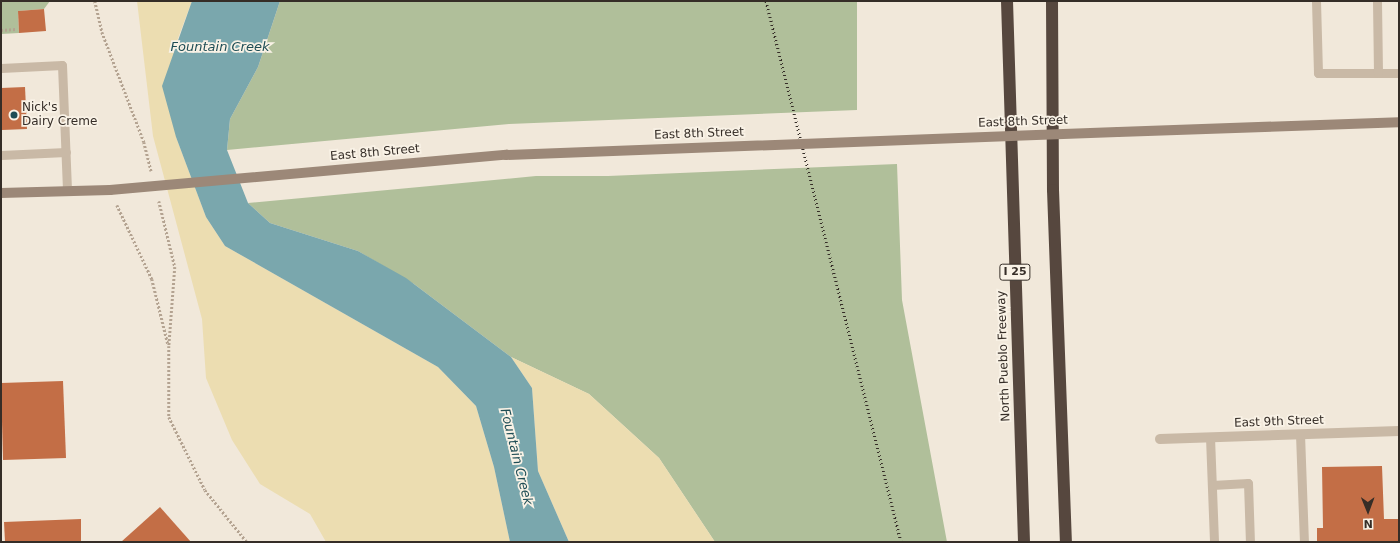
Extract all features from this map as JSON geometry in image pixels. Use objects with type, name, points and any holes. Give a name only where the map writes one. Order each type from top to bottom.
[{"type":"highway","name":"North Pueblo Freeway","points":[[1007,1],[1024,542]]},
{"type":"highway","points":[[1052,1],[1053,190],[1066,542]]},
{"type":"street","name":"East 8th Street","points":[[1,193],[110,190],[514,154],[1399,122]]},
{"type":"street","name":"East 9th Street","points":[[1160,439],[1399,431]]},
{"type":"lane","points":[[1316,1],[1318,74],[1399,72]]},
{"type":"lane","points":[[1377,1],[1378,73]]},
{"type":"lane","points":[[1,68],[62,65],[67,191]]},
{"type":"lane","points":[[1,155],[66,152]]},
{"type":"lane","points":[[1300,434],[1304,542]]},
{"type":"lane","points":[[1210,437],[1214,542]]},
{"type":"lane","points":[[1212,485],[1248,483],[1250,542]]},
{"type":"path","points":[[95,1],[102,32],[144,142],[153,178]]},
{"type":"path","points":[[1,30],[16,29]]},
{"type":"path","points":[[110,190],[152,279],[169,346]]},
{"type":"path","points":[[157,193],[175,267],[169,346],[169,417],[205,490],[247,542]]},
{"type":"green space","points":[[1,1],[50,1],[44,9],[18,11],[19,33],[1,34]]},
{"type":"green space","points":[[280,1],[857,1],[857,110],[509,124],[227,150],[230,119],[258,67]]},
{"type":"green space","points":[[897,164],[902,300],[947,542],[715,542],[659,458],[589,394],[511,357],[414,284],[358,251],[270,223],[248,203],[536,176],[608,176]]},
{"type":"sand","points":[[137,1],[192,1],[174,49],[176,137],[206,217],[225,246],[438,367],[476,406],[494,467],[510,542],[326,542],[310,514],[260,484],[232,440],[206,378],[202,319],[153,136]]},
{"type":"sand","points":[[511,357],[589,394],[659,458],[715,542],[569,542],[538,471],[532,388]]},
{"type":"water","name":"Fountain Creek","points":[[192,1],[280,1],[258,67],[230,119],[227,150],[248,203],[270,223],[358,251],[406,278],[511,357],[532,388],[538,471],[569,542],[510,542],[494,467],[476,406],[438,367],[225,246],[206,217],[176,137],[162,86]]},
{"type":"building","points":[[44,9],[46,31],[19,33],[18,11]]},
{"type":"building","name":"Nick's Dairy Creme","points":[[25,87],[27,129],[2,130],[1,88]]},
{"type":"building","points":[[63,381],[66,458],[3,460],[1,383]]},
{"type":"building","points":[[1382,466],[1384,519],[1399,519],[1399,542],[1317,542],[1317,528],[1323,528],[1322,467]]},
{"type":"building","points":[[160,507],[191,542],[121,542]]},
{"type":"building","points":[[81,519],[81,542],[5,542],[4,522]]},
{"type":"railway","points":[[766,1],[901,542]]},
{"type":"place","name":"Nick's Dairy Creme","points":[[14,115]]}]
